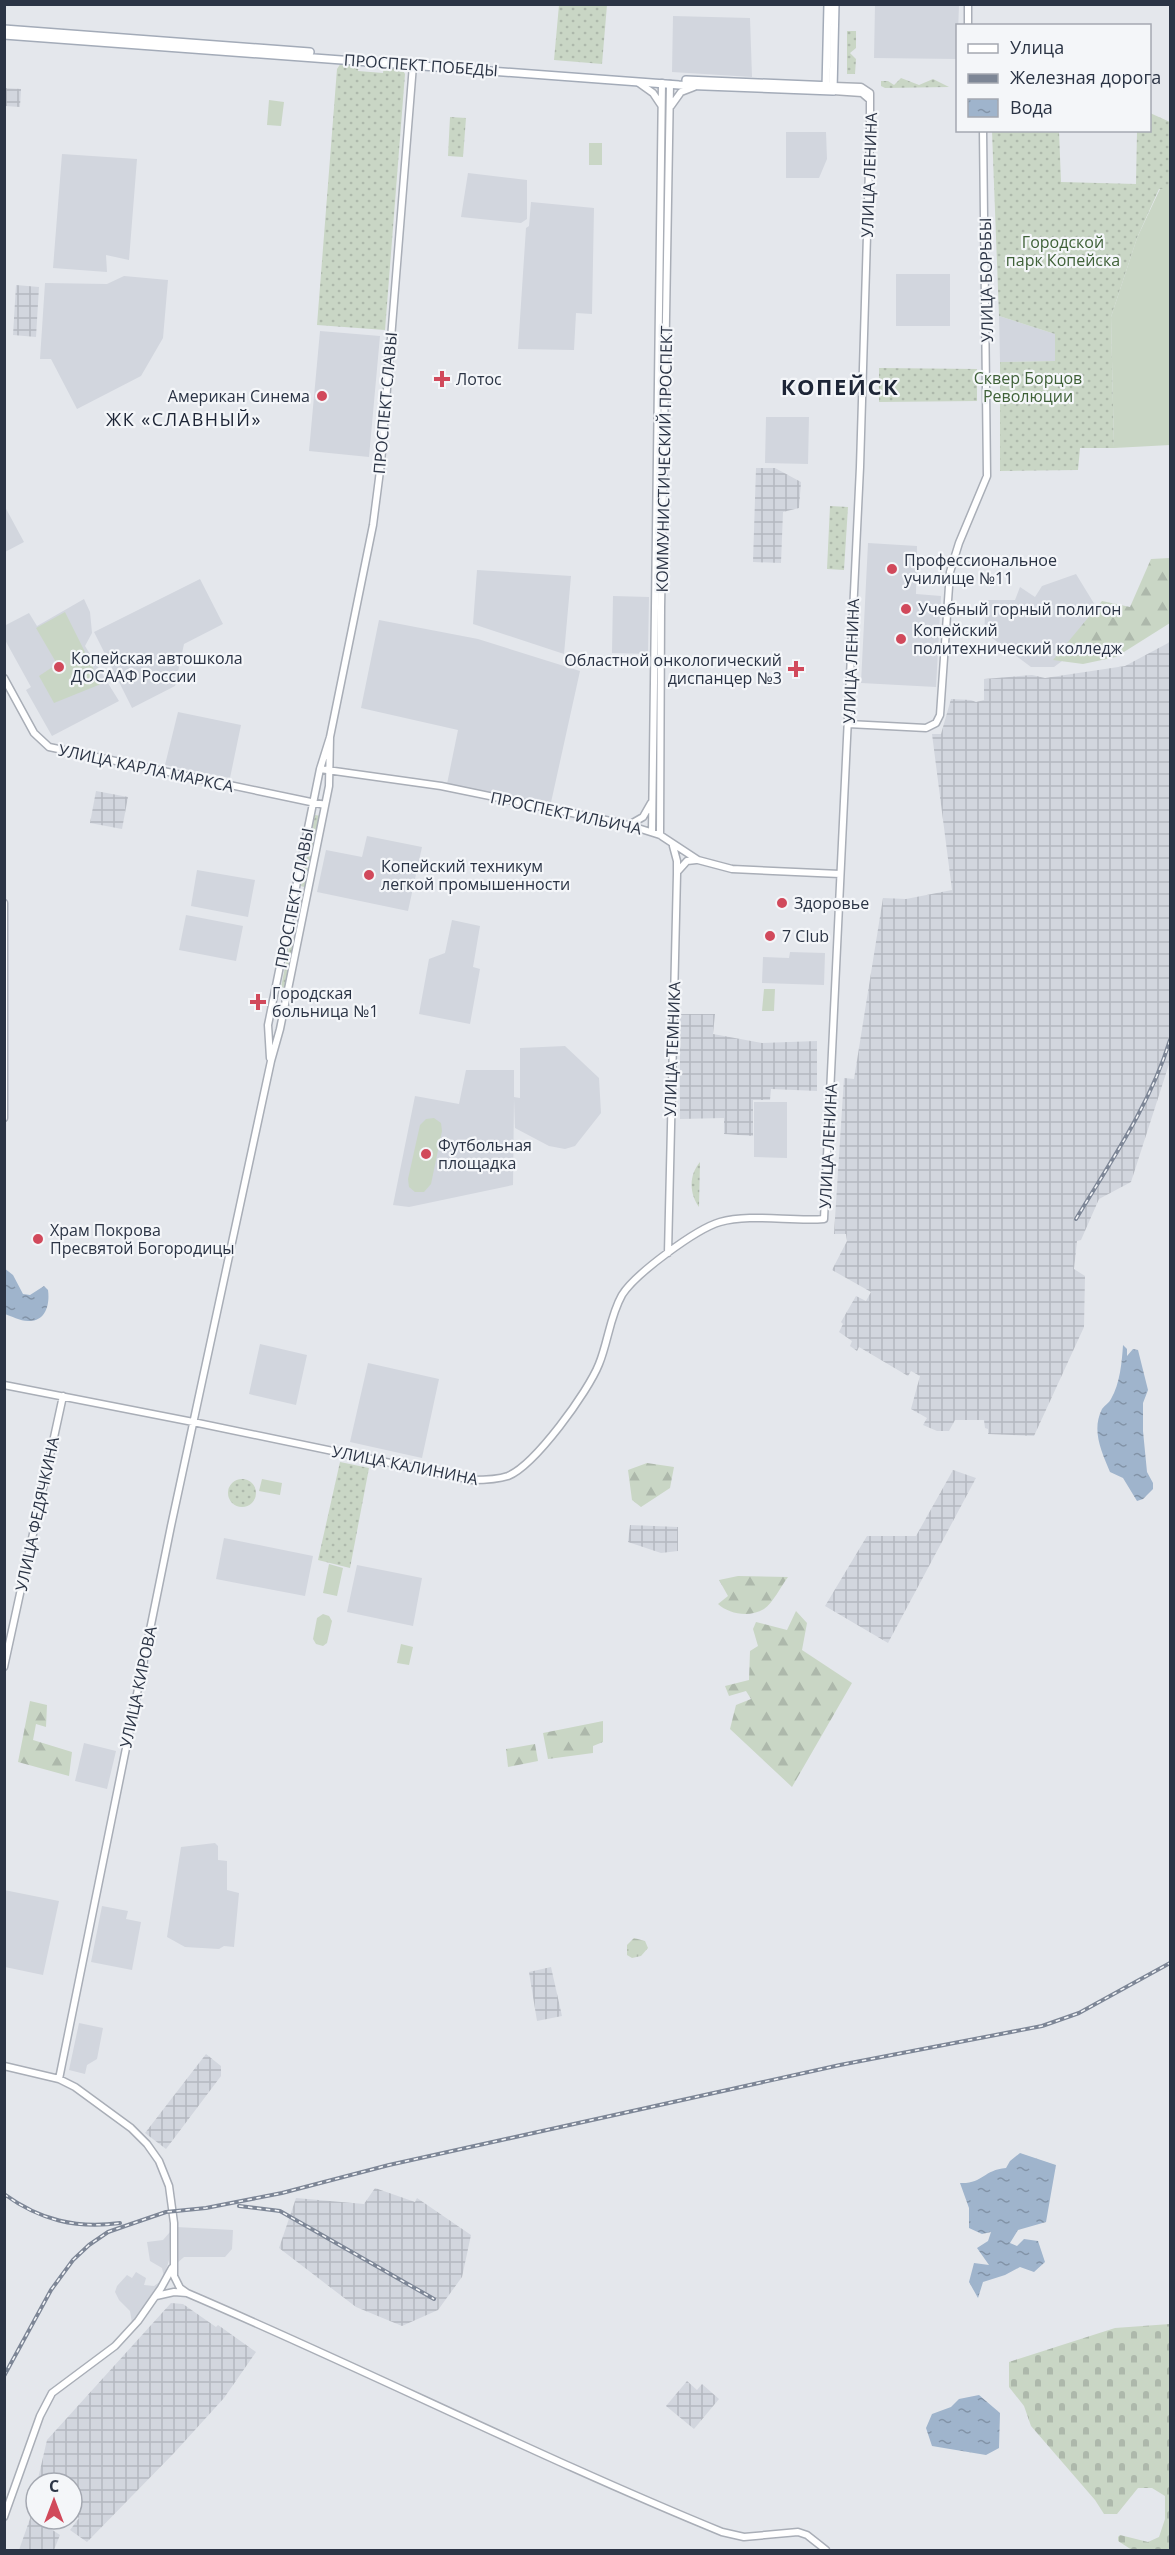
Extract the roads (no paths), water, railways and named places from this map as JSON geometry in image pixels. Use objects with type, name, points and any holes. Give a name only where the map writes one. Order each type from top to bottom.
[{"type":"main road","points":[[828,4],[830,88]]},
{"type":"main road","points":[[830,88],[835,4]]},
{"type":"main road","name":"ПРОСПЕКТ ПОБЕДЫ","points":[[4,30],[699,86],[830,88]]},
{"type":"main road","name":"ПРОСПЕКТ ПОБЕДЫ","points":[[4,35],[334,57]]},
{"type":"main road","name":"ПРОСПЕКТ ПОБЕДЫ","points":[[414,63],[638,82],[830,88]]},
{"type":"street","points":[[968,4],[968,24]]},
{"type":"street","name":"ПРОСПЕКТ СЛАВЫ","points":[[271,1061],[268,1048],[268,1025],[313,802],[330,737],[356,610],[379,479],[414,63]]},
{"type":"street","points":[[638,82],[653,93],[662,105]]},
{"type":"street","points":[[662,376],[662,105],[666,82]]},
{"type":"street","name":"КОММУНИСТИЧЕСКИЙ ПРОСПЕКТ","points":[[660,835],[658,598],[670,107],[666,82]]},
{"type":"street","points":[[670,107],[681,92],[699,86]]},
{"type":"street","name":"ПРОСПЕКТ ПОБЕДЫ","points":[[830,88],[865,88],[870,93],[871,103]]},
{"type":"street","name":"УЛИЦА ЛЕНИНА","points":[[824,1219],[860,467],[871,103]]},
{"type":"street","name":"УЛИЦА БОРЬБЫ","points":[[848,724],[926,728],[936,723],[941,709],[948,585],[959,543],[985,483],[988,466],[983,132]]},
{"type":"street","points":[[652,832],[658,598]]},
{"type":"street","name":"УЛИЦА КАРЛА МАРКСА","points":[[4,678],[34,733],[49,747],[326,805]]},
{"type":"street","name":"ПРОСПЕКТ СЛАВЫ","points":[[221,1296],[271,1061],[280,1029],[326,805],[330,771],[330,737]]},
{"type":"street","name":"ПРОСПЕКТ ИЛЬИЧА","points":[[320,770],[441,786],[628,825],[660,835],[698,860],[732,869],[840,874]]},
{"type":"street","points":[[628,825],[643,817],[652,800]]},
{"type":"street","name":"УЛИЦА ТЕМНИКА","points":[[668,1254],[677,874],[673,845]]},
{"type":"street","points":[[677,874],[687,861],[698,860]]},
{"type":"street","points":[[296,887],[308,890]]},
{"type":"street","points":[[4,903],[4,1118]]},
{"type":"street","points":[[288,928],[300,930]]},
{"type":"street","name":"УЛИЦА КАЛИНИНА","points":[[4,1385],[472,1480],[508,1476],[527,1463],[544,1444],[593,1377],[602,1357],[618,1305],[628,1287],[646,1270],[718,1222],[824,1219]]},
{"type":"street","name":"УЛИЦА КИРОВА","points":[[59,2079],[193,1422],[221,1296]]},
{"type":"street","name":"УЛИЦА ФЕДЯЧКИНА","points":[[4,1667],[63,1396]]},
{"type":"street","points":[[4,2066],[59,2079],[75,2086],[131,2128],[147,2144],[159,2161],[169,2186],[173,2210],[172,2267],[176,2283],[187,2293]]},
{"type":"street","points":[[4,2517],[40,2416],[52,2393],[115,2346],[138,2321],[156,2296],[172,2267]]},
{"type":"street","points":[[156,2296],[174,2292],[187,2293],[263,2324],[526,2447],[722,2532],[744,2537],[787,2532],[807,2535],[826,2550]]},
{"type":"water","points":[[4,1268],[13,1275],[23,1294],[30,1295],[44,1286],[48,1290],[46,1311],[39,1319],[25,1321],[5,1314]]},
{"type":"water","points":[[1123,1345],[1127,1349],[1127,1356],[1133,1349],[1138,1350],[1148,1390],[1143,1403],[1143,1431],[1147,1472],[1153,1483],[1153,1489],[1143,1499],[1137,1501],[1123,1478],[1110,1472],[1101,1449],[1097,1425],[1102,1409],[1117,1386]]},
{"type":"water","points":[[1020,2153],[1056,2165],[1046,2222],[1018,2230],[1010,2243],[1017,2246],[1024,2239],[1038,2241],[1045,2262],[1034,2272],[1020,2267],[983,2282],[978,2298],[969,2282],[974,2263],[989,2265],[977,2248],[988,2241],[991,2232],[982,2234],[969,2228],[969,2208],[960,2183],[968,2183],[992,2171],[1006,2168],[1010,2161]]},
{"type":"water","points":[[979,2395],[1000,2413],[999,2448],[986,2455],[932,2446],[926,2428],[932,2414],[951,2407],[959,2399]]},
{"type":"railway","points":[[1076,1219],[1141,1110],[1170,1040]]},
{"type":"railway","points":[[4,2376],[51,2290],[73,2260],[108,2232],[166,2212],[206,2208],[282,2193],[389,2165],[840,2065],[1042,2026],[1079,2013],[1170,1963]]},
{"type":"railway","points":[[4,2194],[31,2210],[59,2220],[88,2225],[120,2223]]},
{"type":"railway","points":[[239,2206],[280,2211],[434,2299]]},
{"type":"place","name":"Лотос","points":[[442,379]]},
{"type":"place","name":"Американ Синема","points":[[322,396]]},
{"type":"place","name":"Профессиональное училище №11","points":[[892,569]]},
{"type":"place","name":"Учебный горный полигон","points":[[906,609]]},
{"type":"place","name":"Копейский политехнический колледж","points":[[901,639]]},
{"type":"place","name":"Копейская автошкола ДОСААФ России","points":[[59,667]]},
{"type":"place","name":"Областной онкологический диспанцер №3","points":[[796,669]]},
{"type":"place","name":"Копейский техникум легкой промышенности","points":[[369,875]]},
{"type":"place","name":"Здоровье","points":[[782,903]]},
{"type":"place","name":"7 Club","points":[[770,936]]},
{"type":"place","name":"Городская больница №1","points":[[258,1002]]},
{"type":"place","name":"Футбольная площадка","points":[[426,1154]]},
{"type":"place","name":"Храм Покрова Пресвятой Богородицы","points":[[38,1239]]},
{"type":"district","name":"КОПЕЙСК","points":[[840,386]]},
{"type":"district","name":"ЖК «СЛАВНЫЙ»","points":[[184,419]]},
{"type":"park label","name":"Городской парк Копейска","points":[[1063,251]]},
{"type":"park label","name":"Сквер Борцов Революции","points":[[1028,387]]}]
